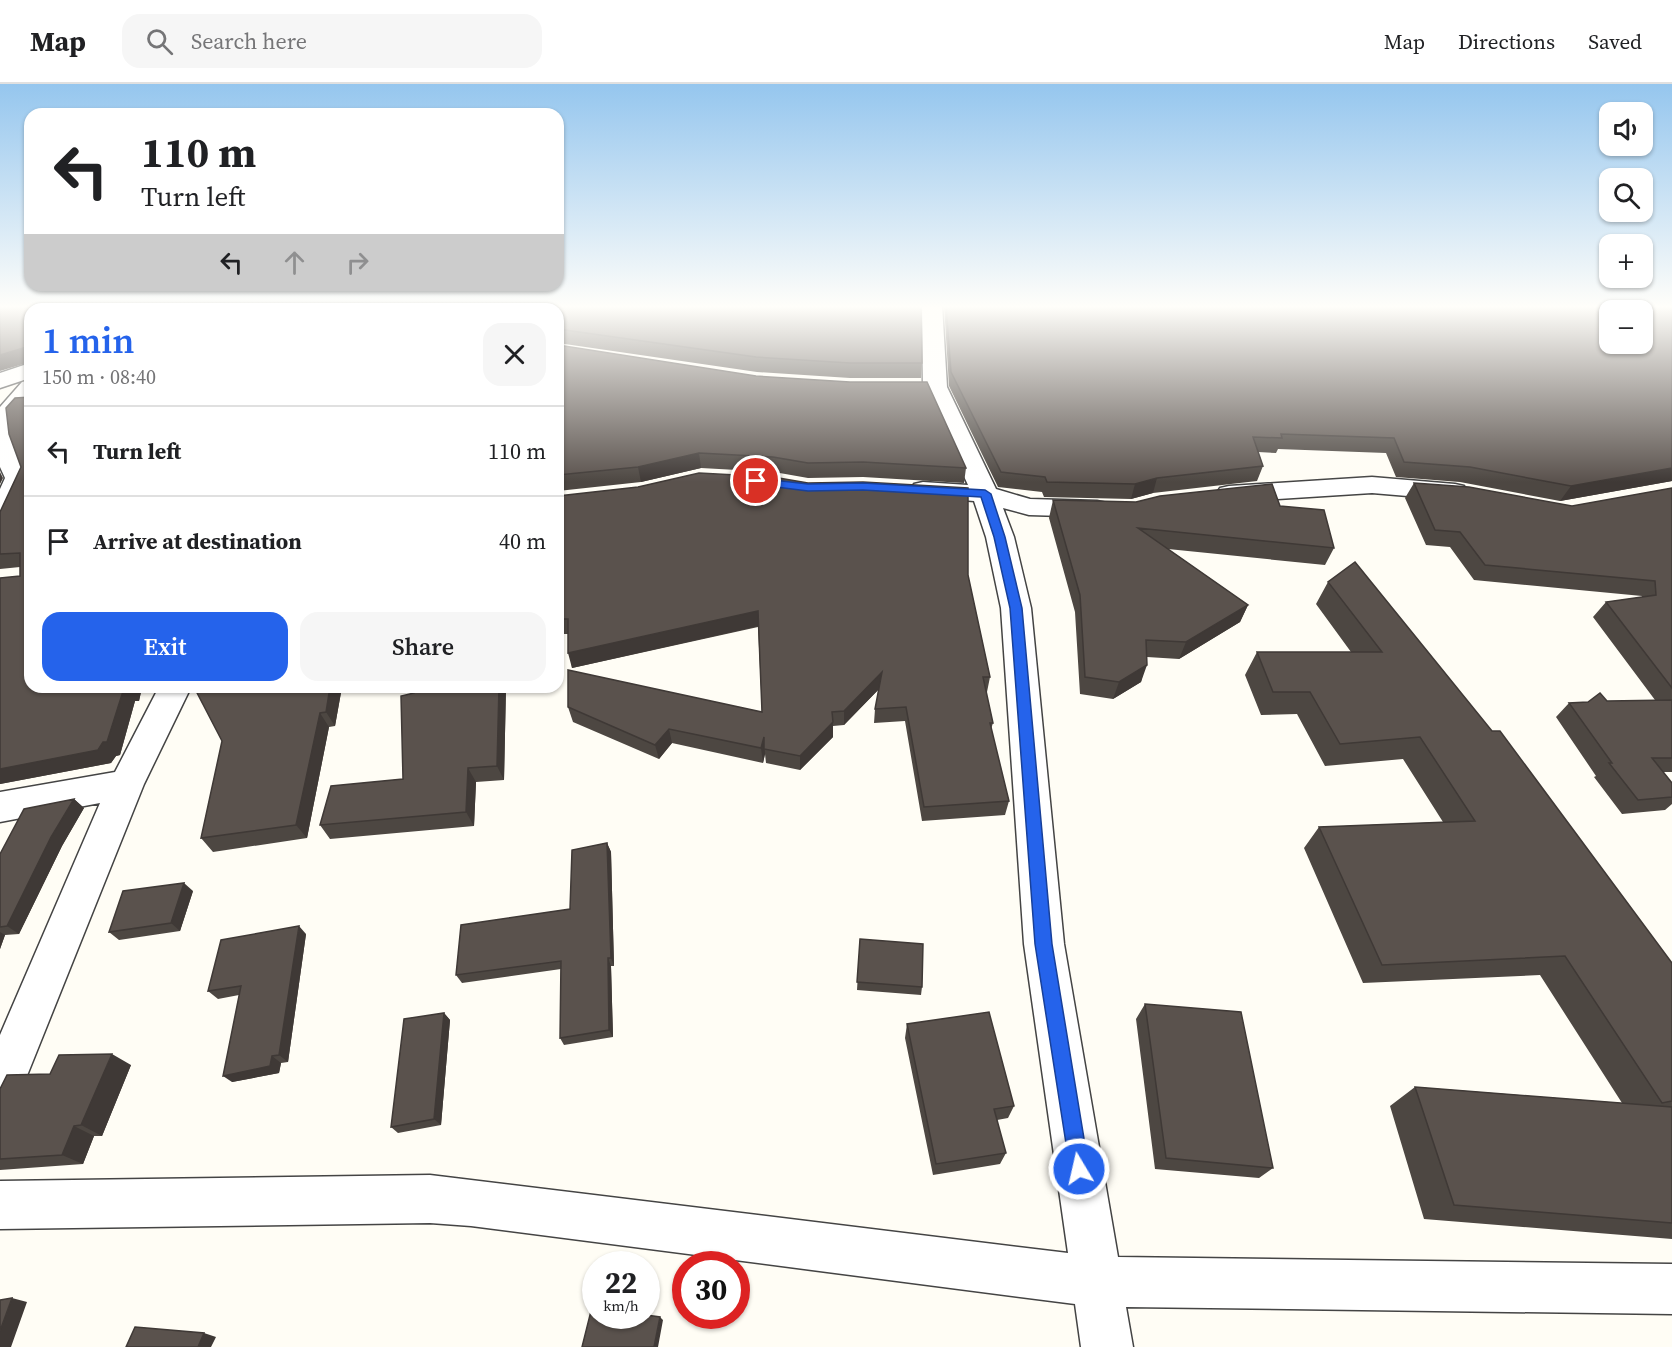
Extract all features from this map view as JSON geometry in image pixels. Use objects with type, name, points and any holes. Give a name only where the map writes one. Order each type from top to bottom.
[{"type":"street","points":[[925,364],[923,386],[985,494],[1000,537],[1016,608],[1044,944],[1107,1347]]},
{"type":"street","points":[[0,381],[24,372]]},
{"type":"street","points":[[0,519],[18,478],[4,448],[2,420],[24,394]]},
{"type":"street","points":[[1200,497],[1257,491],[1372,485],[1482,496]]},
{"type":"street","points":[[896,489],[985,494],[1029,507],[1119,509]]},
{"type":"street","points":[[0,1087],[126,784],[172,693]]},
{"type":"street","points":[[0,807],[126,784]]},
{"type":"street","points":[[0,1204],[430,1199],[471,1202],[1097,1282],[1672,1289]]},
{"type":"building","points":[[564,364],[679,364],[756,376],[850,382],[927,382],[966,468],[863,462],[808,463],[773,457],[699,453],[638,467],[564,474]]},
{"type":"building","points":[[950,364],[1672,364],[1672,468],[1571,486],[1470,467],[1404,462],[1394,438],[1281,434],[1282,438],[1253,437],[1263,466],[1157,478],[1135,484],[1047,482],[1045,477],[1001,472],[951,372]]},
{"type":"building","points":[[24,397],[24,693],[122,693],[107,742],[103,742],[98,750],[0,769],[0,578],[20,576],[20,553],[0,554],[0,512],[21,467],[9,434],[6,408],[15,398]]},
{"type":"building","points":[[699,473],[773,477],[808,483],[863,482],[968,488],[968,575],[990,677],[983,677],[993,723],[990,723],[1009,801],[924,807],[906,707],[875,709],[882,672],[844,711],[832,712],[833,722],[800,756],[764,749],[764,737],[761,748],[669,729],[655,745],[568,707],[568,670],[762,712],[758,611],[568,653],[568,619],[564,619],[564,495],[638,487]]},
{"type":"building","points":[[1414,483],[1469,487],[1572,506],[1672,488],[1672,688],[1606,602],[1656,595],[1655,581],[1485,565],[1460,532],[1435,530]]},
{"type":"building","points":[[1272,484],[1280,506],[1324,510],[1334,548],[1138,528],[1248,605],[1186,642],[1146,640],[1147,665],[1119,682],[1085,677],[1080,595],[1053,500],[1136,502],[1160,496]]},
{"type":"building","points":[[1355,562],[1492,731],[1500,731],[1672,963],[1672,1101],[1662,1103],[1565,956],[1382,965],[1319,827],[1475,821],[1420,737],[1340,744],[1310,692],[1273,692],[1257,652],[1382,652],[1328,582]]},
{"type":"building","points":[[197,693],[329,693],[326,712],[320,713],[296,825],[201,838],[222,741]]},
{"type":"building","points":[[414,693],[499,693],[497,766],[468,768],[466,812],[320,825],[331,786],[403,779],[401,696]]},
{"type":"building","points":[[1600,693],[1607,701],[1672,700],[1672,758],[1652,758],[1672,783],[1672,797],[1638,800],[1609,763],[1612,763],[1569,703],[1588,702]]},
{"type":"building","points":[[74,799],[51,837],[7,926],[0,927],[0,854],[24,809]]},
{"type":"building","points":[[607,843],[611,958],[608,958],[609,1030],[560,1038],[561,961],[456,975],[461,925],[570,909],[572,850]]},
{"type":"building","points":[[184,883],[171,923],[109,932],[123,891]]},
{"type":"building","points":[[299,926],[279,1055],[272,1056],[270,1066],[223,1076],[241,986],[208,991],[221,940]]},
{"type":"building","points":[[860,939],[923,944],[922,987],[857,982]]},
{"type":"building","points":[[1145,1004],[1241,1012],[1273,1168],[1166,1158]]},
{"type":"building","points":[[989,1012],[1014,1106],[994,1109],[1006,1153],[936,1164],[907,1024]]},
{"type":"building","points":[[444,1013],[434,1119],[391,1127],[404,1019]]},
{"type":"building","points":[[112,1054],[81,1125],[74,1126],[62,1155],[0,1159],[0,1089],[7,1075],[50,1074],[59,1055]]},
{"type":"building","points":[[1415,1087],[1672,1107],[1672,1223],[1454,1205]]},
{"type":"building","points":[[12,1298],[0,1331],[0,1300]]},
{"type":"building","points":[[135,1327],[204,1333],[198,1347],[126,1347]]},
{"type":"building","points":[[586,1329],[658,1329],[654,1347],[582,1347]]},
{"type":"route","points":[[756,481],[808,488],[863,486],[985,494],[1000,537],[1016,608],[1044,944],[1079,1169]]}]
